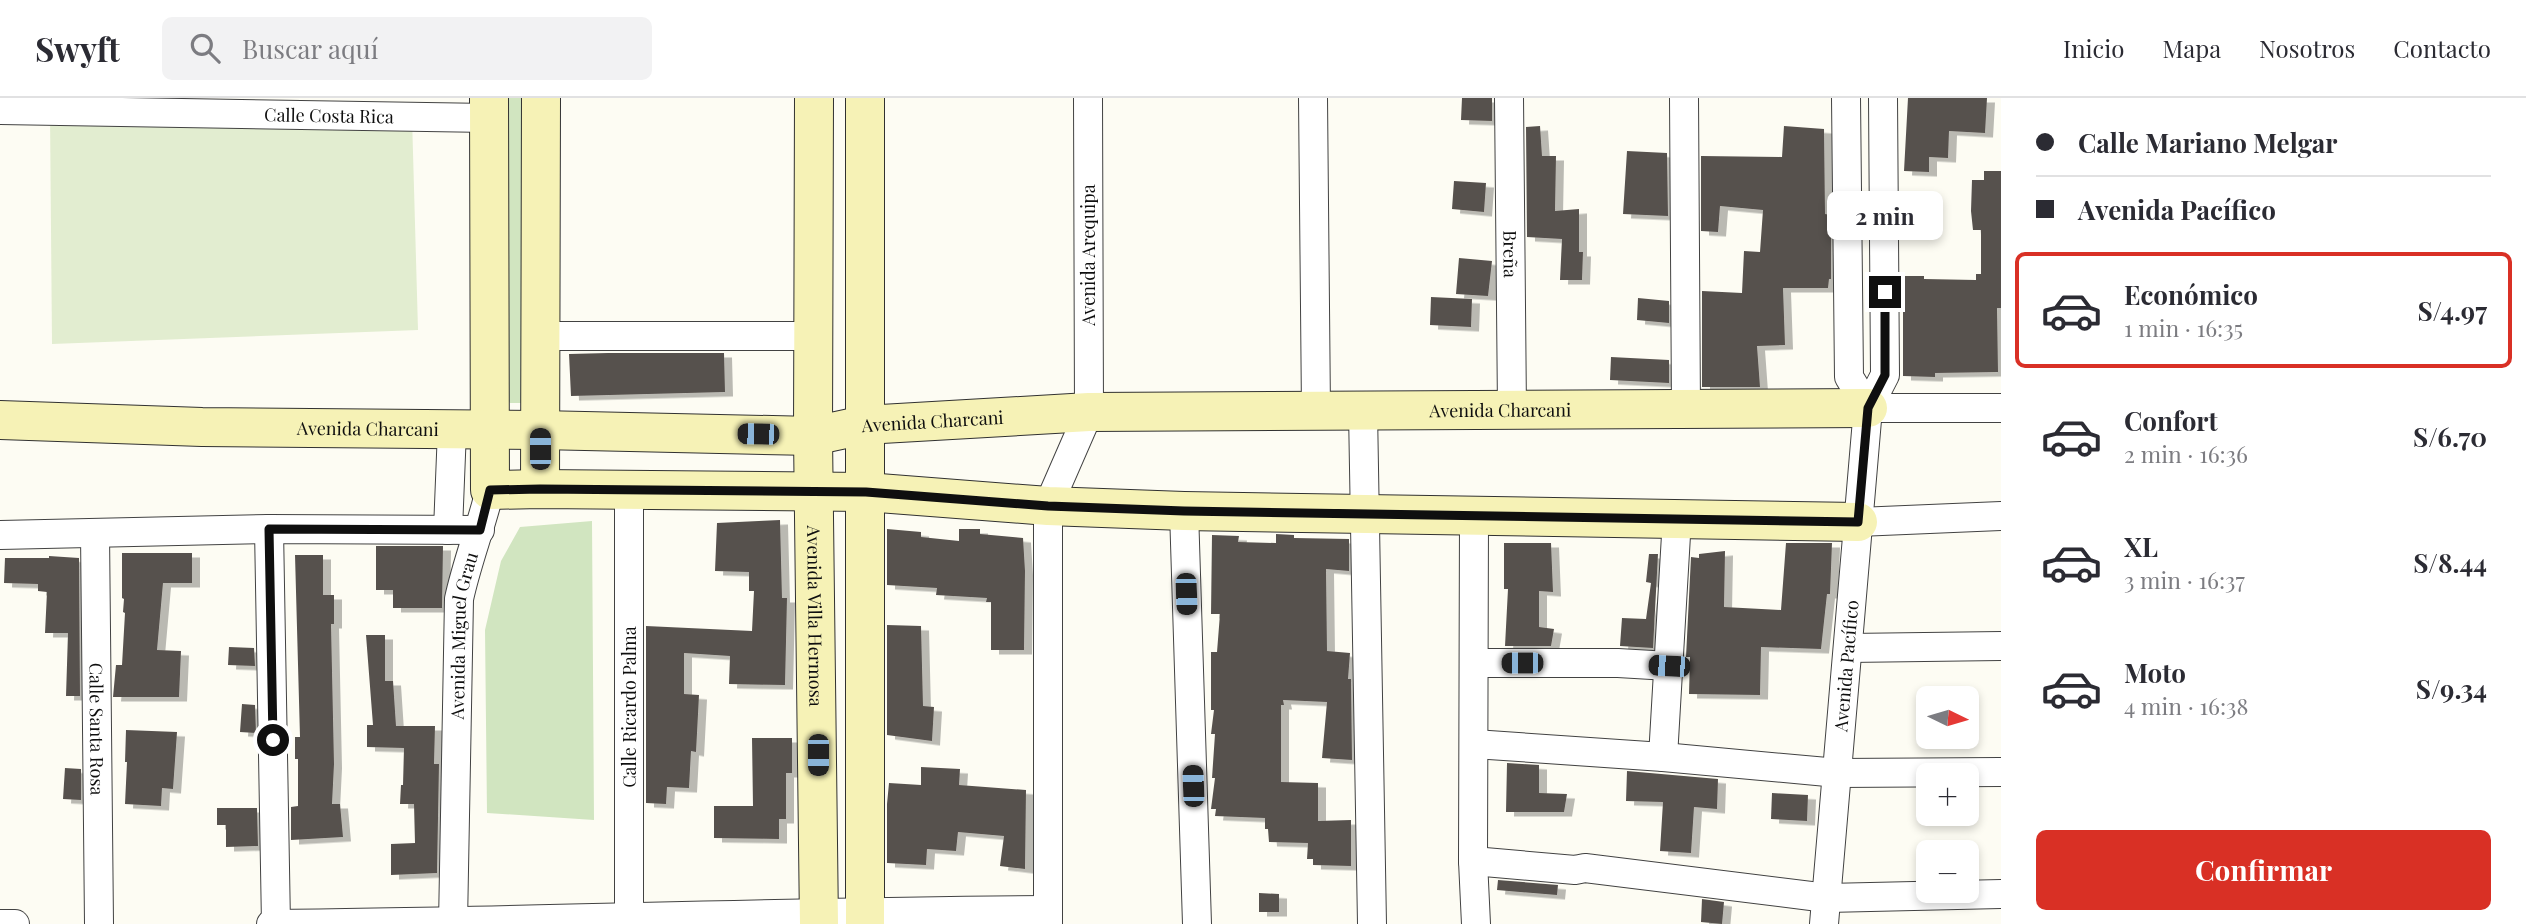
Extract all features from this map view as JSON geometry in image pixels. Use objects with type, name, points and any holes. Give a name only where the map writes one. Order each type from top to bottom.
[{"type":"street","points":[[540,489],[541,98]]},
{"type":"street","name":"Avenida Villa Hermosa","points":[[814,98],[813,436],[819,918]]},
{"type":"street","points":[[865,98],[865,917]]},
{"type":"street","name":"Avenida Arequipa","points":[[1088,98],[1089,412]]},
{"type":"street","points":[[1313,98],[1316,411]]},
{"type":"street","name":"Breña","points":[[1509,98],[1512,410]]},
{"type":"street","points":[[1684,98],[1686,409]]},
{"type":"street","points":[[1846,98],[1849,377],[1868,408],[2001,408]]},
{"type":"street","name":"Avenida Pacífico","points":[[1826,911],[1868,408],[1885,375],[1883,98]]},
{"type":"street","name":"Calle Costa Rica","points":[[0,110],[106,105],[489,108]]},
{"type":"street","name":"Avenida Miguel Grau","points":[[453,923],[459,599],[467,563],[480,530],[490,490],[489,108]]},
{"type":"street","points":[[540,336],[813,336]]},
{"type":"street","name":"Avenida Charcani","points":[[0,420],[202,427],[813,436],[864,425],[1089,412],[1868,408]]},
{"type":"street","points":[[1363,411],[1372,924]]},
{"type":"street","points":[[271,924],[1048,917],[1048,506],[1089,412]]},
{"type":"street","points":[[448,530],[452,430]]},
{"type":"street","points":[[490,490],[866,492],[1048,506],[1474,517],[1858,522],[2001,516]]},
{"type":"street","name":"Calle Ricardo Palma","points":[[629,490],[629,921]]},
{"type":"street","points":[[1184,511],[1198,924]]},
{"type":"street","points":[[1474,517],[1473,861],[1476,924]]},
{"type":"street","points":[[1663,757],[1677,518]]},
{"type":"street","points":[[269,529],[276,924]]},
{"type":"street","points":[[0,535],[269,529],[480,530]]},
{"type":"street","name":"Calle Santa Rosa","points":[[95,533],[99,924]]},
{"type":"street","points":[[1848,648],[2001,646]]},
{"type":"street","points":[[1474,663],[1618,663],[1669,666]]},
{"type":"street","points":[[1474,744],[1838,773],[2001,772]]},
{"type":"street","points":[[1473,861],[1574,870],[1594,869],[1826,911],[2001,894]]},
{"type":"street","points":[[0,924],[15,924]]},
{"type":"green space","points":[[501,98],[532,98],[523,403],[510,403],[502,389]]},
{"type":"green space","points":[[50,113],[412,117],[418,330],[52,344]]},
{"type":"green space","points":[[592,521],[594,820],[487,813],[485,630],[501,561],[520,527]]},
{"type":"building","points":[[1462,98],[1492,98],[1492,121],[1461,120]]},
{"type":"building","points":[[1908,98],[1987,98],[1985,133],[1949,131],[1948,158],[1929,157],[1929,172],[1904,171]]},
{"type":"building","points":[[1540,126],[1542,156],[1556,156],[1555,211],[1579,209],[1579,252],[1583,252],[1582,280],[1560,280],[1562,239],[1527,237],[1526,127]]},
{"type":"building","points":[[1784,126],[1824,129],[1825,214],[1831,215],[1831,279],[1828,288],[1783,288],[1785,345],[1757,346],[1760,387],[1702,387],[1702,291],[1742,293],[1744,251],[1760,252],[1763,210],[1720,206],[1718,232],[1701,231],[1701,156],[1782,157]]},
{"type":"building","points":[[1627,151],[1667,153],[1668,216],[1623,214]]},
{"type":"building","points":[[1984,171],[2001,171],[1998,372],[1935,373],[1935,377],[1903,376],[1903,276],[1976,280],[1976,274],[1981,274],[1981,230],[1973,230],[1971,211],[1972,180],[1984,180]]},
{"type":"building","points":[[1454,181],[1486,183],[1484,212],[1452,209]]},
{"type":"building","points":[[1459,258],[1492,261],[1488,296],[1456,294]]},
{"type":"building","points":[[1431,297],[1472,299],[1471,327],[1430,325]]},
{"type":"building","points":[[1638,298],[1669,301],[1669,323],[1637,320]]},
{"type":"building","points":[[724,353],[725,392],[571,396],[569,354]]},
{"type":"building","points":[[1611,357],[1669,360],[1669,383],[1610,380]]},
{"type":"building","points":[[780,520],[782,598],[787,598],[785,685],[729,684],[730,656],[684,653],[684,694],[699,695],[696,752],[691,751],[689,788],[667,787],[666,804],[646,803],[646,626],[752,631],[754,591],[749,591],[749,572],[715,571],[717,523]]},
{"type":"building","points":[[887,529],[921,532],[921,537],[959,541],[959,529],[980,529],[980,534],[1023,538],[1024,650],[991,650],[991,602],[986,602],[987,598],[936,595],[937,588],[887,585]]},
{"type":"building","points":[[1276,534],[1294,535],[1294,538],[1349,539],[1349,571],[1326,569],[1327,651],[1350,653],[1348,679],[1351,679],[1352,760],[1322,758],[1327,702],[1283,700],[1281,782],[1318,783],[1318,821],[1351,820],[1351,866],[1313,865],[1313,859],[1307,859],[1308,843],[1269,842],[1265,818],[1215,816],[1216,809],[1211,809],[1215,778],[1212,778],[1215,734],[1211,734],[1214,710],[1211,710],[1211,652],[1217,652],[1220,614],[1211,614],[1212,535],[1239,536],[1238,542],[1276,543]]},
{"type":"building","points":[[1504,543],[1551,543],[1553,592],[1539,591],[1539,627],[1554,629],[1551,646],[1505,646],[1508,589],[1504,589]]},
{"type":"building","points":[[1786,543],[1832,543],[1830,594],[1827,594],[1821,649],[1761,647],[1760,695],[1689,694],[1690,657],[1686,657],[1691,557],[1699,558],[1699,554],[1725,551],[1724,607],[1781,610]]},
{"type":"building","points":[[376,546],[443,546],[442,608],[393,608],[393,590],[376,590]]},
{"type":"building","points":[[122,553],[192,553],[192,583],[163,583],[157,650],[181,651],[179,697],[113,697],[116,665],[122,665],[125,613],[122,598]]},
{"type":"building","points":[[1649,554],[1658,554],[1653,648],[1620,646],[1622,618],[1646,619],[1651,583],[1646,582]]},
{"type":"building","points":[[295,555],[323,555],[323,595],[334,595],[334,624],[331,624],[334,764],[332,804],[340,804],[343,837],[291,840],[291,807],[298,806],[295,737],[300,737]]},
{"type":"building","points":[[5,558],[79,558],[80,696],[66,696],[68,633],[45,633],[47,592],[38,591],[38,584],[4,583]]},
{"type":"building","points":[[887,625],[921,626],[923,706],[934,707],[932,741],[887,735]]},
{"type":"building","points":[[366,635],[385,635],[385,681],[393,681],[396,726],[435,726],[434,764],[439,764],[437,873],[391,875],[391,844],[415,843],[414,804],[400,804],[404,748],[367,747],[367,725],[373,725]]},
{"type":"building","points":[[229,647],[254,648],[255,666],[228,665]]},
{"type":"building","points":[[242,704],[255,705],[256,733],[240,732]]},
{"type":"building","points":[[126,730],[177,732],[173,789],[162,788],[161,806],[125,804]]},
{"type":"building","points":[[752,738],[792,738],[792,773],[786,773],[786,819],[779,819],[779,839],[714,838],[714,806],[753,806]]},
{"type":"building","points":[[1507,763],[1539,765],[1539,793],[1567,794],[1564,812],[1506,812]]},
{"type":"building","points":[[921,767],[960,769],[959,785],[1026,790],[1025,869],[1000,866],[1004,836],[958,832],[956,851],[927,849],[926,865],[887,863],[889,783],[921,785]]},
{"type":"building","points":[[65,768],[81,769],[81,800],[63,799]]},
{"type":"building","points":[[1627,771],[1718,779],[1717,809],[1694,807],[1691,853],[1660,851],[1663,802],[1626,801]]},
{"type":"building","points":[[1772,793],[1808,795],[1807,821],[1771,819]]},
{"type":"building","points":[[217,808],[257,808],[258,846],[226,847],[226,825],[217,825]]},
{"type":"building","points":[[1498,880],[1558,885],[1557,895],[1497,890]]},
{"type":"building","points":[[1259,893],[1279,894],[1279,912],[1259,912]]},
{"type":"building","points":[[1702,899],[1724,902],[1722,924],[1701,922]]},
{"type":"route","points":[[273,740],[269,529],[480,530],[490,490],[866,492],[1048,506],[1184,511],[1858,522],[1868,408],[1885,375],[1885,292]]}]
